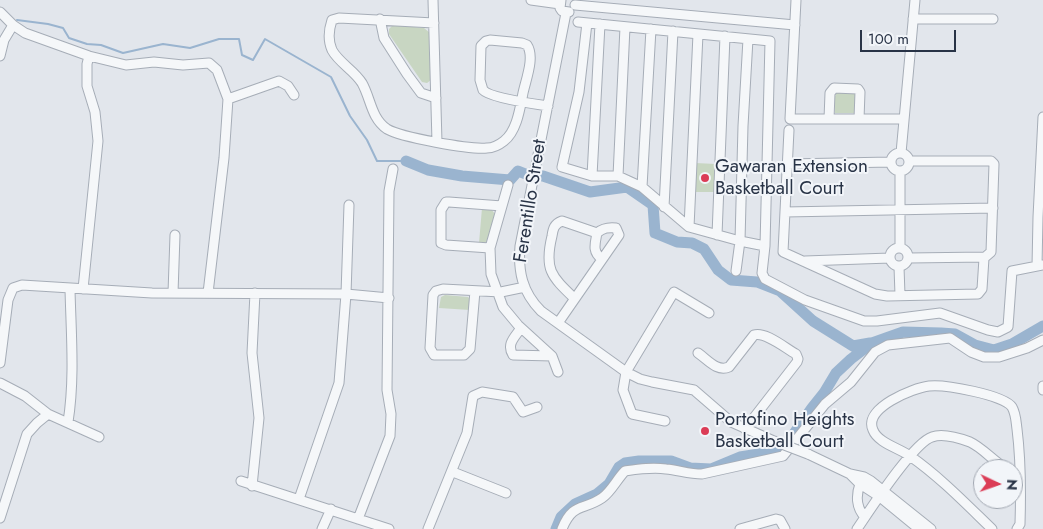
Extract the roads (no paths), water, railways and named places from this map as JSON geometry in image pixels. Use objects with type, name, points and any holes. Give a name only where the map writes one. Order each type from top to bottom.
[{"type":"street","points":[[433,0],[437,142]]},
{"type":"street","points":[[531,0],[560,2],[562,11],[566,13],[572,11],[574,2],[795,25]]},
{"type":"street","points":[[796,0],[790,119],[903,119]]},
{"type":"street","points":[[901,153],[915,0]]},
{"type":"street","points":[[0,12],[13,25],[25,33],[89,56],[126,65],[154,62],[183,65],[209,64],[217,70],[228,99],[224,158],[208,293]]},
{"type":"street","name":"Ferentillo Street","points":[[566,13],[521,240],[519,269],[524,287],[534,304],[626,372],[640,379],[694,390],[731,422],[808,454],[850,474],[864,477],[882,494]]},
{"type":"street","points":[[434,23],[380,19],[335,18],[332,20],[330,43],[332,50],[361,82],[374,115],[379,122],[395,133],[471,148],[495,147],[503,142],[513,130],[521,101],[530,60],[529,49],[527,45],[522,43],[486,41],[480,50],[480,80],[483,90],[489,94],[521,101],[548,106]]},
{"type":"street","points":[[380,19],[384,38],[407,74],[421,93],[436,98]]},
{"type":"street","points":[[913,19],[993,20]]},
{"type":"street","points":[[765,246],[688,227],[642,187],[618,176],[592,176],[562,167],[579,92],[582,23],[770,41],[765,246],[763,276],[765,279],[805,300],[864,321],[940,313],[998,332],[1008,326],[1012,271],[1040,265],[1038,217],[1043,117]]},
{"type":"street","points":[[592,176],[600,24]]},
{"type":"street","points":[[0,56],[4,40],[13,25]]},
{"type":"street","points":[[618,176],[625,27]]},
{"type":"street","points":[[642,187],[651,29]]},
{"type":"street","points":[[664,207],[673,32]]},
{"type":"street","points":[[688,227],[698,34]]},
{"type":"street","points":[[717,235],[725,36]]},
{"type":"street","points":[[736,271],[740,241],[742,126],[748,39]]},
{"type":"street","points":[[83,289],[98,141],[95,112],[87,86],[89,56]]},
{"type":"street","points":[[228,99],[279,81],[288,86],[294,94]]},
{"type":"street","points":[[829,119],[830,93],[834,88],[858,89],[860,92],[859,119]]},
{"type":"street","points":[[789,130],[783,252],[802,261],[817,264],[876,294],[983,295],[984,258],[991,252],[994,164],[991,161],[909,161]]},
{"type":"street","points":[[901,153],[907,155],[909,161],[908,167],[900,172],[892,168],[891,162],[893,156],[901,153]]},
{"type":"street","points":[[787,164],[891,162]]},
{"type":"street","points":[[358,519],[390,436],[391,414],[387,390],[389,191],[393,169]]},
{"type":"street","points":[[900,172],[900,248]]},
{"type":"street","points":[[508,185],[490,248],[490,265],[497,292],[502,307],[521,328],[552,356],[558,372]]},
{"type":"street","points":[[490,248],[441,243],[442,210],[446,202],[502,206]]},
{"type":"street","points":[[299,499],[339,383],[346,294],[349,204]]},
{"type":"street","points":[[785,212],[992,208]]},
{"type":"street","points":[[574,298],[554,277],[549,264],[548,252],[553,229],[558,222],[562,221],[597,234]]},
{"type":"street","points":[[558,323],[574,298],[619,238],[619,232],[616,228],[605,228],[597,234],[594,249],[595,253],[602,259]]},
{"type":"street","points":[[173,293],[176,235]]},
{"type":"street","points":[[900,248],[906,251],[908,258],[905,265],[899,267],[894,265],[890,258],[892,252],[900,248]]},
{"type":"street","points":[[908,258],[986,256]]},
{"type":"street","points":[[817,264],[890,258]]},
{"type":"street","points":[[899,267],[900,295]]},
{"type":"street","points":[[0,363],[8,300],[13,288],[22,285],[173,293],[346,294],[389,298]]},
{"type":"street","points":[[474,291],[470,349],[464,355],[434,355],[430,348],[433,295],[436,291],[443,289],[497,292],[524,287]]},
{"type":"street","points":[[68,422],[72,398],[70,288]]},
{"type":"street","points":[[665,421],[632,414],[623,390],[626,372],[674,292],[709,313]]},
{"type":"street","points":[[252,486],[259,418],[252,352],[255,293]]},
{"type":"street","points":[[521,328],[511,342],[510,352],[513,355],[552,356]]},
{"type":"street","points":[[698,353],[716,367],[725,369],[729,367],[754,335],[761,334],[796,354],[797,362],[745,429]]},
{"type":"street","points":[[562,529],[567,518],[574,511],[603,498],[626,471],[666,469],[690,474],[707,473],[783,456],[825,404],[851,382],[881,347],[950,338],[978,355],[999,357],[1027,348],[1043,340]]},
{"type":"street","points":[[0,383],[25,396],[48,414],[99,437]]},
{"type":"street","points":[[992,529],[947,486],[909,456],[877,437],[872,430],[875,412],[882,406],[919,388],[930,386],[943,385],[1002,399],[1008,402],[1014,412],[1016,459]]},
{"type":"street","points":[[428,529],[467,434],[473,396],[482,392],[513,398],[523,412],[537,407]]},
{"type":"street","points":[[0,518],[27,434],[48,414]]},
{"type":"street","points":[[858,529],[909,456],[920,444],[931,437],[952,437],[971,442],[992,459]]},
{"type":"street","points":[[453,472],[506,493]]},
{"type":"street","points":[[850,474],[860,484],[882,494],[931,529]]},
{"type":"street","points":[[241,481],[389,529]]},
{"type":"street","points":[[860,484],[857,496],[858,503],[860,510],[866,517]]},
{"type":"street","points":[[882,494],[919,529]]},
{"type":"street","points":[[322,529],[331,509]]},
{"type":"street","points":[[1017,529],[1020,524],[1019,509]]},
{"type":"street","points":[[740,529],[776,519],[780,520],[785,529]]},
{"type":"waterway","points":[[17,20],[63,28],[69,38],[87,44],[101,45],[123,53],[163,44],[190,48],[219,39],[239,39],[242,55],[253,60],[265,39],[331,77],[350,116],[367,140],[377,161],[406,161]]},
{"type":"waterway","points":[[406,161],[428,170],[462,176],[510,180],[518,171],[528,175],[543,176],[590,192],[627,187],[653,205],[655,233],[677,242],[692,243],[704,249],[718,270],[731,280],[757,282],[780,291],[813,321],[853,346],[870,343]]},
{"type":"waterway","points":[[556,529],[561,517],[575,504],[597,494],[609,484],[619,467],[625,463],[671,461],[690,468],[711,469],[740,457],[778,451],[791,438],[824,393],[836,373],[872,343],[903,332],[941,333],[955,334],[975,345],[994,350],[1012,344],[1043,326]]},
{"type":"place","name":"Gawaran Extension Basketball Court","points":[[705,178]]},
{"type":"place","name":"Portofino Heights Basketball Court","points":[[705,431]]}]
